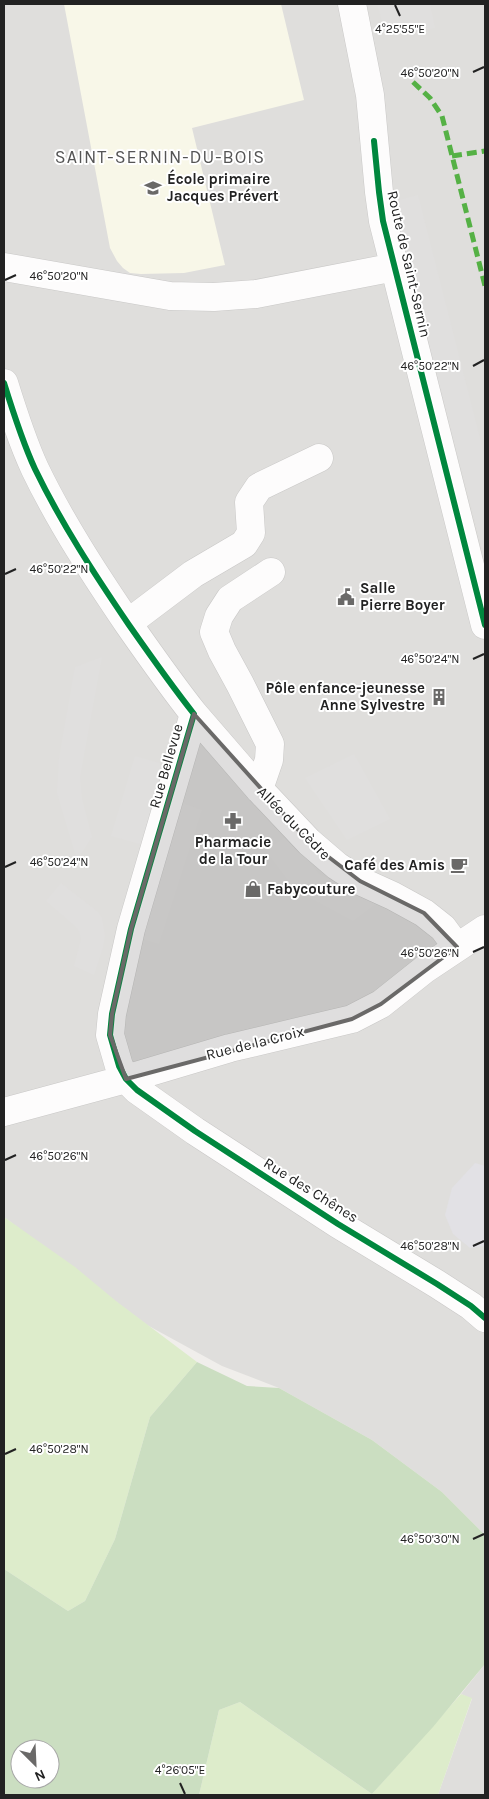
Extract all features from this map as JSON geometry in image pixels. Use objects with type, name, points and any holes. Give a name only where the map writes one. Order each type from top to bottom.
[{"type":"street","name":"Route de Saint-Sernin","points":[[352,4],[370,95],[378,192],[485,625]]},
{"type":"street","points":[[4,267],[170,296],[214,297],[256,294],[395,267]]},
{"type":"street","name":"Rue Bellevue","points":[[4,383],[14,417],[34,468],[56,509],[128,623],[194,714],[131,929],[112,1014],[110,1035],[119,1066],[126,1079]]},
{"type":"street","points":[[128,623],[193,574],[244,544],[251,533],[249,502],[259,488],[319,458]]},
{"type":"street","points":[[259,790],[269,760],[270,744],[214,632],[219,616],[230,599],[271,572]]},
{"type":"street","name":"Allée du Cèdre","points":[[194,714],[259,790],[310,842],[337,866],[360,881],[424,913],[443,928],[476,936]]},
{"type":"street","name":"Rue de la Croix","points":[[4,1112],[230,1048],[352,1019],[381,1004],[425,969],[476,936]]},
{"type":"street","name":"Rue des Chênes","points":[[126,1079],[137,1090],[195,1131],[338,1224],[437,1284],[471,1306],[485,1318]]},
{"type":"highlighted area","points":[[194,714],[309,842],[360,881],[424,913],[457,947],[381,1004],[352,1019],[126,1079],[110,1035],[112,1014],[131,929]]},
{"type":"shaded area","points":[[4,4],[485,4],[485,1535],[442,1492],[372,1440],[279,1388],[222,1366],[147,1325],[4,1217]]},
{"type":"shaded area","name":"École primaire Jacques Prévert","points":[[64,4],[281,4],[304,100],[192,128],[225,265],[184,273],[141,274],[130,273],[117,261],[110,248]]},
{"type":"shaded area","points":[[377,4],[430,4],[435,28],[386,35]]},
{"type":"shaded area","points":[[418,195],[485,458],[485,560],[392,202]]},
{"type":"shaded area","points":[[102,657],[80,777],[82,799],[92,837],[77,860],[57,793],[59,758],[75,667]]},
{"type":"shaded area","points":[[354,754],[390,819],[347,840],[305,778]]},
{"type":"shaded area","points":[[135,756],[166,765],[143,845],[111,836]]},
{"type":"shaded area","points":[[182,803],[202,810],[159,944],[138,938]]},
{"type":"shaded area","points":[[289,834],[319,874],[377,903],[353,921],[295,890],[266,851]]},
{"type":"shaded area","points":[[61,883],[97,911],[102,918],[105,935],[94,975],[74,966],[81,939],[79,931],[46,901]]},
{"type":"shaded area","points":[[475,1163],[485,1166],[485,1246],[470,1248],[453,1234],[445,1215],[452,1188]]},
{"type":"shaded area","points":[[485,1664],[485,1795],[438,1795],[472,1699],[461,1694]]},
{"type":"green space","points":[[4,1217],[75,1267],[116,1301],[197,1362],[150,1417],[115,1539],[85,1601],[68,1611],[4,1569]]},
{"type":"green space","points":[[197,1362],[247,1386],[279,1388],[372,1440],[442,1492],[485,1535],[485,1664],[433,1727],[372,1794],[240,1702],[219,1710],[199,1795],[4,1795],[4,1569],[68,1611],[85,1601],[115,1539],[150,1417]]},
{"type":"green space","points":[[461,1694],[472,1698],[438,1795],[199,1795],[219,1710],[240,1702],[372,1794]]},
{"type":"marked path","points":[[413,82],[430,98],[442,116],[485,286]]},
{"type":"marked path","points":[[452,156],[485,151]]},
{"type":"cycle path","points":[[374,141],[383,221],[485,625]]},
{"type":"cycle path","points":[[4,383],[30,458],[67,529],[129,625],[194,714],[131,929],[112,1014],[110,1035],[119,1066],[126,1079],[137,1090],[195,1131],[338,1224],[437,1284],[471,1306],[485,1318]]},
{"type":"place","name":"École primaire Jacques Prévert","points":[[153,188]]},
{"type":"place","name":"Salle Pierre Boyer","points":[[346,597]]},
{"type":"place","name":"Pôle enfance-jeunesse Anne Sylvestre","points":[[439,697]]},
{"type":"place","name":"Pharmacie de la Tour","points":[[233,821]]},
{"type":"place","name":"Café des Amis","points":[[459,865]]},
{"type":"place","name":"Fabycouture","points":[[253,889]]},
{"type":"district","name":"SAINT-SERNIN-DU-BOIS","points":[[160,157]]}]
